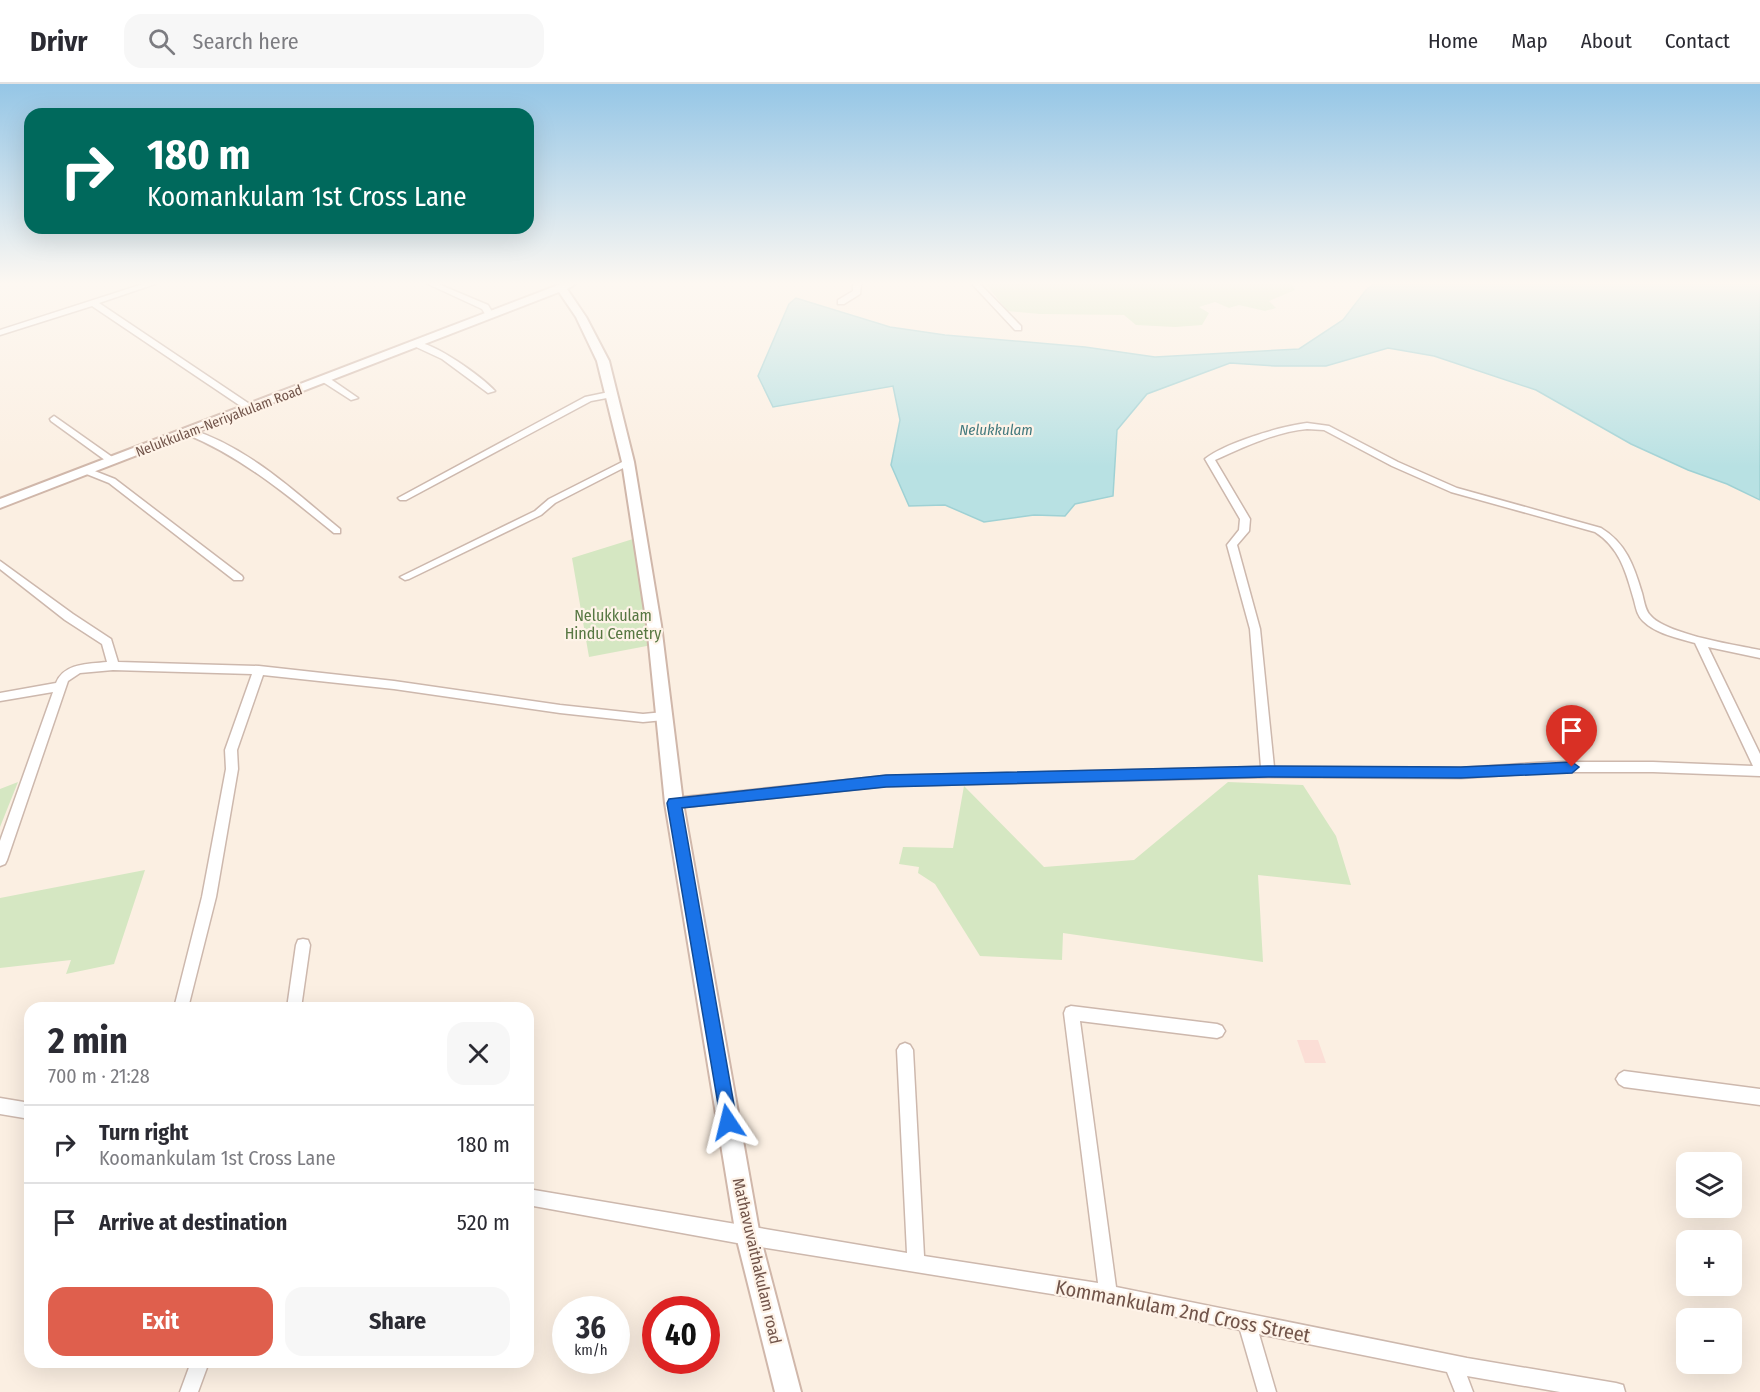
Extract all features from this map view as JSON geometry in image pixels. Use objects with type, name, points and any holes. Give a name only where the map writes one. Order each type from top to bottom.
[{"type":"street","points":[[155,345],[250,409]]},
{"type":"street","name":"Nelukkulam-Neriyakulam Road","points":[[0,504],[414,345]]},
{"type":"street","points":[[419,345],[445,357],[491,391]]},
{"type":"street","name":"Mathavuvaithakulam road","points":[[595,345],[603,361],[609,394],[628,462],[654,625],[674,803],[748,1236],[788,1392]]},
{"type":"street","points":[[326,380],[354,398]]},
{"type":"street","points":[[403,498],[588,399],[609,394]]},
{"type":"street","points":[[54,419],[112,462]]},
{"type":"street","points":[[1268,772],[1255,629],[1232,545],[1244,531],[1245,519],[1210,459],[1243,444],[1290,428],[1307,426],[1326,428],[1395,464],[1454,490],[1598,530],[1611,537],[1627,559],[1645,616],[1654,623],[1700,642],[1760,654]]},
{"type":"street","points":[[189,432],[215,441],[261,472],[337,531]]},
{"type":"street","points":[[405,577],[538,513],[552,501],[628,462]]},
{"type":"street","points":[[87,471],[112,481],[238,578]]},
{"type":"street","points":[[0,564],[69,617],[107,642],[113,666]]},
{"type":"street","points":[[674,803],[886,781],[1268,772],[1461,773],[1551,767],[1760,769],[1700,642]]},
{"type":"street","points":[[0,860],[60,686],[65,676],[77,669],[113,666],[259,670],[394,685],[560,709],[644,718],[664,716]]},
{"type":"street","points":[[183,1002],[209,897],[232,769],[231,750],[259,670]]},
{"type":"street","points":[[0,698],[60,686]]},
{"type":"street","points":[[295,1002],[303,945]]},
{"type":"street","points":[[1108,1294],[1071,1013],[1217,1031]]},
{"type":"street","points":[[905,1050],[915,1263]]},
{"type":"street","points":[[1624,1079],[1760,1097]]},
{"type":"street","points":[[0,1106],[24,1110]]},
{"type":"street","name":"Kommankulam 2nd Cross Street","points":[[534,1198],[748,1236],[1108,1294],[1454,1364],[1616,1392]]},
{"type":"street","points":[[1247,1322],[1267,1392]]},
{"type":"street","points":[[1454,1364],[1464,1392]]},
{"type":"street","points":[[189,1392],[198,1368]]},
{"type":"shaded area","points":[[1297,1040],[1318,1040],[1326,1063],[1305,1063]]},
{"type":"green space","name":"Nelukkulam Hindu Cemetry","points":[[633,539],[652,645],[589,657],[572,558]]},
{"type":"green space","points":[[18,782],[0,827],[0,789]]},
{"type":"green space","points":[[1228,782],[1303,785],[1336,836],[1351,885],[1258,875],[1263,962],[1063,933],[1062,960],[980,956],[935,884],[918,873],[919,867],[899,864],[903,847],[953,848],[964,786],[1044,867],[1134,860]]},
{"type":"green space","points":[[145,870],[114,964],[66,974],[71,960],[0,968],[0,898]]},
{"type":"water","name":"Nelukkulam","points":[[771,345],[1062,345],[1155,357],[1299,349],[1305,345],[1760,345],[1760,500],[1631,444],[1536,390],[1434,356],[1388,348],[1326,366],[1230,363],[1147,394],[1117,430],[1113,496],[1075,504],[1065,516],[1034,515],[984,522],[945,505],[909,506],[891,465],[900,420],[893,386],[773,407],[758,376]]},
{"type":"route","points":[[728,1122],[674,803],[886,781],[1268,772],[1461,773],[1572,767]]}]
